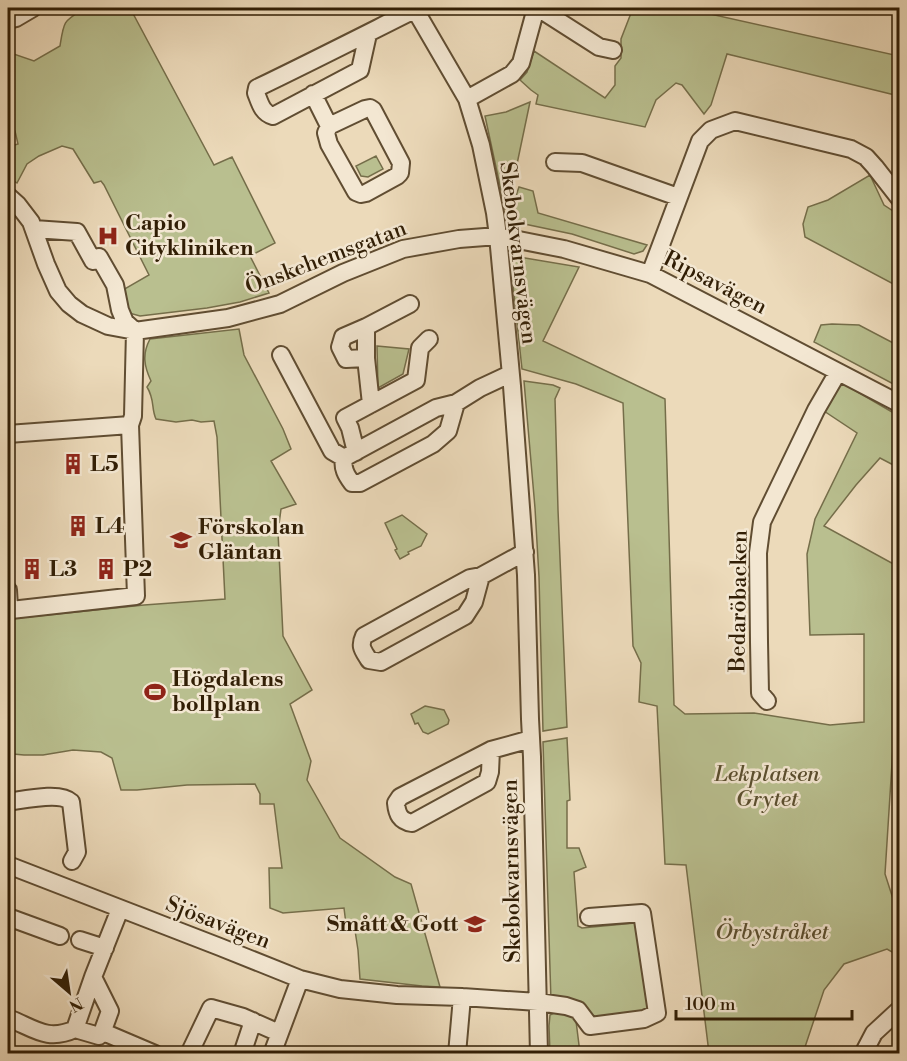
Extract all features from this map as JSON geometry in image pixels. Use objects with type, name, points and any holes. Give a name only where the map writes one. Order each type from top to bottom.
[{"type":"street","points":[[8,20],[33,8]]},
{"type":"street","name":"Skebokvarnsvägen","points":[[368,34],[360,70],[273,116],[267,114],[263,109],[256,93],[257,88],[416,8],[467,99],[481,145],[498,236],[525,552],[539,1053]]},
{"type":"street","points":[[467,99],[512,75],[521,63],[537,8],[599,47],[613,50]]},
{"type":"street","points":[[313,94],[329,126],[326,133],[329,144],[356,192],[366,193],[398,176],[400,163],[373,110],[365,109],[329,126]]},
{"type":"street","points":[[650,274],[700,141],[711,130],[735,122],[851,148],[875,167],[900,199]]},
{"type":"street","points":[[555,162],[582,163],[678,197]]},
{"type":"street","name":"Önskehemsgatan","points":[[8,196],[26,214],[34,229],[51,278],[69,304],[94,321],[135,332],[228,318],[270,307],[301,295],[343,273],[404,249],[459,239],[498,236]]},
{"type":"street","points":[[8,590],[11,610],[136,596],[130,425],[133,416],[135,332],[125,322],[115,285],[99,257],[93,261],[77,232],[34,229]]},
{"type":"street","name":"Ripsavägen","points":[[498,236],[564,249],[650,274],[900,404]]},
{"type":"street","points":[[366,358],[346,359],[340,347],[344,337],[410,304]]},
{"type":"street","points":[[366,327],[366,358],[371,404]]},
{"type":"street","points":[[429,339],[420,348],[416,380],[345,418],[350,428],[350,455],[343,465],[352,483],[360,483],[433,444],[448,431],[456,403]]},
{"type":"street","points":[[281,355],[332,451],[350,455]]},
{"type":"street","name":"Bedaröbacken","points":[[767,701],[760,693],[758,553],[762,522],[816,410],[838,372]]},
{"type":"street","name":"Skebokvarnsvägen","points":[[350,455],[436,408],[456,403],[480,388],[510,374]]},
{"type":"street","points":[[8,434],[130,425]]},
{"type":"street","points":[[481,576],[474,602],[465,616],[381,662],[369,660],[362,650],[361,643],[364,636],[470,578],[481,576],[525,552]]},
{"type":"street","name":"Skebokvarnsvägen","points":[[491,750],[487,782],[412,823],[404,822],[396,803],[400,797],[491,750],[531,739]]},
{"type":"street","points":[[8,802],[56,796],[66,797],[71,802],[77,852],[72,861]]},
{"type":"street","name":"Sjösavägen","points":[[8,865],[300,979],[340,989],[397,995],[538,1002]]},
{"type":"street","points":[[75,1029],[120,909]]},
{"type":"street","points":[[538,1002],[578,1010],[590,1026],[644,1019],[657,1013],[642,913],[589,917]]},
{"type":"street","points":[[8,917],[60,936]]},
{"type":"street","points":[[80,940],[105,948]]},
{"type":"street","points":[[8,1018],[44,1034],[64,1034],[75,1029],[99,1036],[110,1011],[93,976]]},
{"type":"street","points":[[272,1053],[300,979]]},
{"type":"street","points":[[457,1053],[462,997]]},
{"type":"street","points":[[189,1053],[211,1008],[243,1017],[279,1032]]},
{"type":"street","points":[[862,1053],[874,1033],[900,1009]]},
{"type":"street","points":[[242,1053],[253,1021]]},
{"type":"street","points":[[102,1033],[155,1053]]},
{"type":"green space","points":[[85,8],[130,8],[214,165],[232,157],[275,243],[250,256],[269,293],[240,302],[207,308],[140,316],[129,313],[121,291],[149,275],[104,185],[101,181],[94,183],[73,149],[62,146],[39,156],[27,164],[17,183],[8,177],[8,147],[18,144],[15,131],[8,121],[8,52],[34,61],[60,46],[66,22]]},
{"type":"green space","points":[[633,8],[692,8],[692,10],[899,56],[899,96],[727,54],[711,105],[704,114],[682,85],[676,83],[656,100],[645,127],[536,104],[538,95],[520,80],[527,72],[534,51],[605,98],[615,85],[615,66],[621,58],[621,39]]},
{"type":"green space","points":[[530,102],[508,207],[505,209],[485,116],[506,112]]},
{"type":"green space","points":[[376,156],[383,169],[368,177],[361,176],[356,166]]},
{"type":"green space","points":[[870,175],[884,205],[899,215],[899,287],[805,237],[803,224],[808,207],[828,200]]},
{"type":"green space","points":[[519,187],[533,191],[538,213],[647,245],[643,251],[634,254],[572,234],[515,222],[507,213],[511,210]]},
{"type":"green space","name":"Örbystråket","points":[[519,257],[579,267],[543,341],[665,399],[674,705],[685,714],[754,713],[830,725],[864,722],[864,634],[810,635],[807,554],[815,519],[857,433],[824,411],[835,387],[844,384],[899,416],[899,468],[880,458],[824,526],[899,567],[900,719],[894,732],[885,874],[899,925],[899,956],[887,949],[844,964],[824,990],[803,1053],[709,1053],[686,865],[665,864],[657,706],[639,702],[641,663],[633,646],[623,403],[576,384],[522,369],[511,267],[513,260]]},
{"type":"green space","points":[[821,325],[859,325],[899,346],[899,387],[814,342]]},
{"type":"green space","points":[[239,329],[244,355],[291,449],[271,461],[296,504],[281,509],[278,532],[283,636],[312,690],[290,704],[311,761],[307,780],[340,838],[395,877],[411,884],[440,987],[360,979],[354,924],[346,924],[344,908],[283,913],[270,908],[269,868],[282,868],[274,804],[260,804],[260,794],[255,784],[187,785],[121,790],[112,758],[101,752],[73,750],[43,755],[24,755],[13,754],[8,745],[8,619],[225,599],[217,437],[214,421],[176,422],[156,419],[147,387],[151,381],[145,365],[145,355],[150,339]]},
{"type":"green space","points":[[377,346],[409,349],[403,374],[378,388]]},
{"type":"green space","points":[[524,381],[560,388],[555,399],[567,727],[543,731],[539,577]]},
{"type":"green space","points":[[402,515],[427,534],[421,546],[400,559],[385,523]]},
{"type":"green space","points":[[425,706],[444,710],[449,720],[448,724],[428,734],[423,732],[418,723],[415,724],[411,714]]},
{"type":"green space","points":[[567,738],[570,800],[567,801],[567,848],[579,848],[586,867],[574,872],[578,926],[582,928],[635,923],[650,1006],[642,1015],[597,1020],[551,1001],[543,742]]},
{"type":"green space","points":[[556,1012],[572,1015],[576,1021],[580,1053],[550,1054],[550,1015]]},
{"type":"place","name":"Capio Citykliniken","points":[[108,236]]},
{"type":"place","name":"L5","points":[[73,464]]},
{"type":"place","name":"L4","points":[[78,526]]},
{"type":"place","name":"Förskolan Gläntan","points":[[181,540]]},
{"type":"place","name":"L3","points":[[32,569]]},
{"type":"place","name":"P2","points":[[106,569]]},
{"type":"place","name":"Högdalens bollplan","points":[[155,692]]},
{"type":"place","name":"Smått & Gott","points":[[475,924]]},
{"type":"park label","name":"Lekplatsen Grytet","points":[[767,786]]}]
